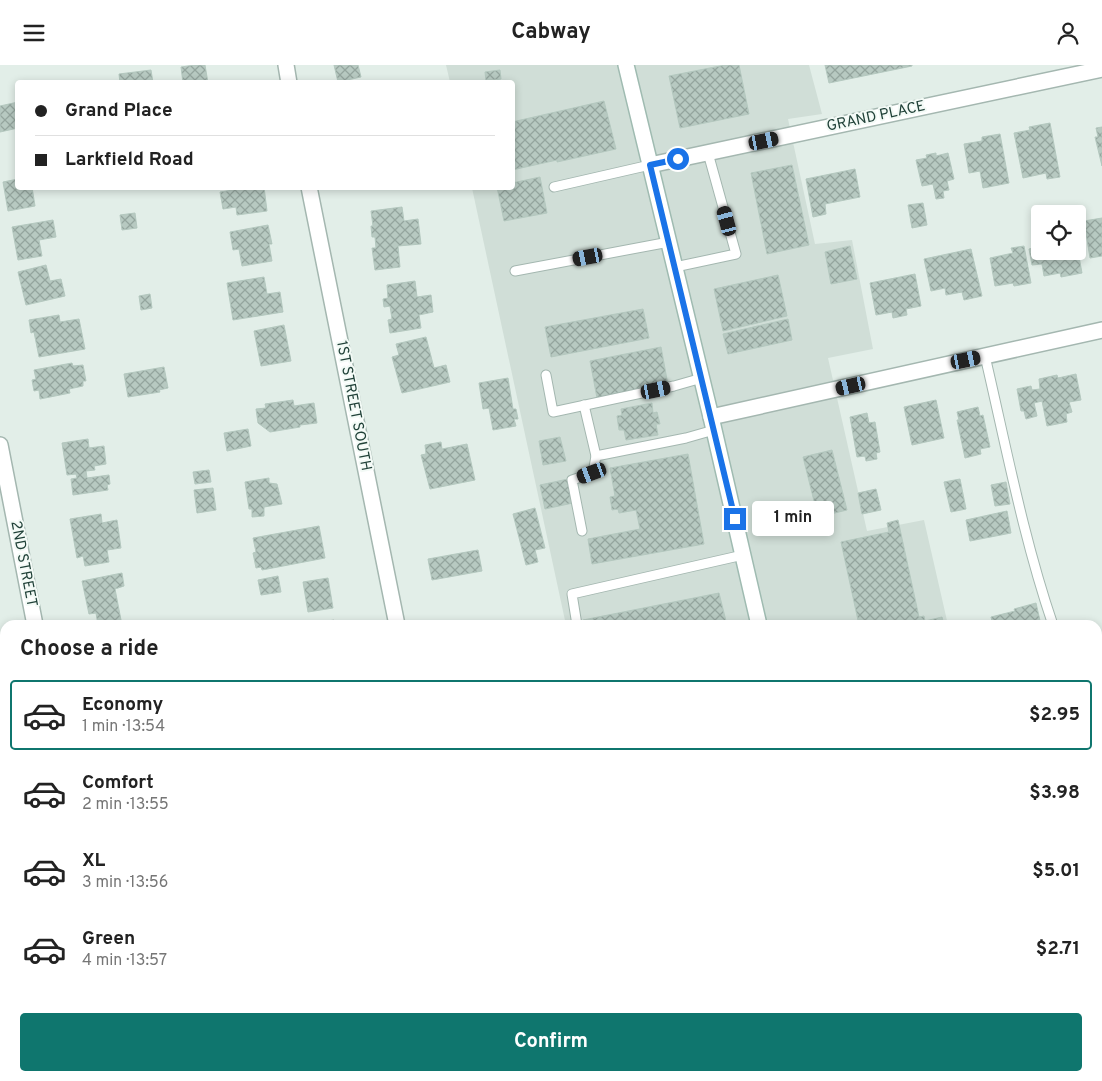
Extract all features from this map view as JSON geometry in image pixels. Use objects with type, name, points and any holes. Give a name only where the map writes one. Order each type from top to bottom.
[{"type":"street","points":[[286,65],[289,80]]},
{"type":"street","points":[[626,65],[713,423],[758,620]]},
{"type":"street","name":"GRAND PLACE","points":[[650,165],[1102,69]]},
{"type":"street","name":"1ST STREET SOUTH","points":[[310,190],[396,620]]},
{"type":"street","points":[[713,423],[985,356],[1102,330]]},
{"type":"street","name":"2ND STREET","points":[[0,445],[34,620]]},
{"type":"lane","points":[[675,267],[736,255],[708,153]]},
{"type":"lane","points":[[554,187],[650,165]]},
{"type":"lane","points":[[515,271],[669,242]]},
{"type":"lane","points":[[985,356],[1023,523],[1051,620]]},
{"type":"lane","points":[[546,375],[553,412],[674,386],[702,378]]},
{"type":"lane","points":[[582,531],[572,480],[592,473],[596,456],[584,405]]},
{"type":"lane","points":[[596,456],[686,437],[713,423]]},
{"type":"lane","points":[[576,620],[572,594],[743,555]]},
{"type":"shaded area","points":[[446,65],[809,65],[822,114],[788,119],[815,244],[852,240],[873,349],[828,358],[867,531],[924,520],[947,620],[565,620],[472,190],[515,190],[515,80],[450,80]]},
{"type":"building","points":[[205,65],[208,80],[183,80],[181,67]]},
{"type":"building","points":[[334,65],[358,65],[361,77],[338,80]]},
{"type":"building","points":[[725,65],[739,65],[749,114],[680,128],[669,76]]},
{"type":"building","points":[[825,65],[912,65],[912,66],[829,83]]},
{"type":"building","points":[[151,70],[153,80],[120,80],[119,74]]},
{"type":"building","points":[[500,70],[501,79],[486,80],[485,72]]},
{"type":"building","points":[[604,101],[616,149],[515,169],[515,121]]},
{"type":"building","points":[[15,103],[15,129],[0,132],[0,106]]},
{"type":"building","points":[[1050,123],[1060,177],[1047,179],[1046,173],[1023,178],[1014,133],[1030,130],[1029,127]]},
{"type":"building","points":[[1102,127],[1102,166],[1095,137],[1098,137],[1096,128]]},
{"type":"building","points":[[1000,134],[1009,183],[983,188],[980,171],[969,173],[964,144],[982,141],[982,137]]},
{"type":"building","points":[[936,153],[936,156],[948,153],[954,179],[947,181],[949,190],[943,191],[944,198],[936,199],[933,184],[922,186],[916,160],[927,158],[926,155]]},
{"type":"building","points":[[792,165],[809,245],[767,254],[751,173]]},
{"type":"building","points":[[855,169],[860,197],[825,204],[826,214],[813,217],[806,179]]},
{"type":"building","points":[[540,177],[547,213],[504,221],[498,190],[515,190],[515,182]]},
{"type":"building","points":[[15,180],[15,190],[32,190],[35,206],[8,211],[3,182]]},
{"type":"building","points":[[264,190],[267,211],[237,215],[236,207],[223,209],[220,192]]},
{"type":"building","points":[[923,203],[927,225],[912,228],[908,205]]},
{"type":"building","points":[[402,207],[404,221],[418,219],[421,244],[398,246],[400,267],[375,270],[372,248],[376,248],[375,237],[372,237],[371,211]]},
{"type":"building","points":[[135,213],[137,228],[122,230],[120,215]]},
{"type":"building","points":[[1102,218],[1102,256],[1090,258],[1086,221]]},
{"type":"building","points":[[53,220],[56,237],[39,240],[42,256],[18,260],[12,227]]},
{"type":"building","points":[[268,225],[272,244],[269,244],[272,261],[242,266],[239,249],[233,250],[230,232]]},
{"type":"building","points":[[850,246],[857,279],[831,284],[825,252]]},
{"type":"building","points":[[1024,246],[1031,283],[1014,286],[1013,283],[995,286],[990,258],[1013,253],[1011,248]]},
{"type":"building","points":[[971,249],[982,296],[964,300],[962,292],[946,295],[945,288],[931,291],[924,259]]},
{"type":"building","points":[[1031,260],[1080,260],[1082,273],[1061,277],[1060,273],[1044,276],[1042,264],[1032,265]]},
{"type":"building","points":[[46,265],[50,281],[61,279],[65,296],[26,305],[18,272]]},
{"type":"building","points":[[915,274],[921,306],[906,309],[907,315],[893,318],[892,312],[876,315],[870,283]]},
{"type":"building","points":[[778,275],[787,316],[723,331],[714,289]]},
{"type":"building","points":[[264,277],[267,294],[280,292],[283,312],[233,320],[227,283]]},
{"type":"building","points":[[415,281],[417,297],[431,295],[433,312],[419,315],[421,328],[390,333],[388,320],[392,319],[390,306],[384,307],[383,299],[388,298],[387,285]]},
{"type":"building","points":[[150,294],[152,308],[141,310],[139,296]]},
{"type":"building","points":[[643,309],[649,338],[551,357],[545,327]]},
{"type":"building","points":[[59,315],[60,322],[79,319],[85,349],[39,357],[34,332],[31,333],[29,320]]},
{"type":"building","points":[[788,319],[792,340],[728,354],[723,334]]},
{"type":"building","points":[[284,325],[291,361],[261,366],[254,331]]},
{"type":"building","points":[[426,337],[434,368],[446,365],[450,382],[402,393],[392,357],[399,355],[396,344]]},
{"type":"building","points":[[661,347],[668,385],[597,398],[590,361]]},
{"type":"building","points":[[72,363],[73,366],[83,365],[86,381],[83,381],[83,386],[69,389],[70,393],[40,399],[39,390],[34,391],[32,380],[36,379],[34,370]]},
{"type":"building","points":[[164,367],[168,388],[159,390],[160,392],[128,397],[124,374]]},
{"type":"building","points":[[1076,374],[1081,400],[1069,402],[1072,412],[1066,414],[1067,422],[1047,426],[1042,401],[1034,403],[1037,416],[1026,419],[1024,411],[1021,411],[1017,389],[1031,386],[1032,390],[1040,389],[1039,379],[1057,375],[1058,378]]},
{"type":"building","points":[[508,378],[513,409],[516,409],[518,419],[514,419],[516,426],[493,430],[489,408],[483,409],[479,383]]},
{"type":"building","points":[[293,400],[294,406],[314,403],[317,423],[270,432],[258,423],[256,409],[266,408],[265,404]]},
{"type":"building","points":[[936,400],[944,438],[912,445],[904,407]]},
{"type":"building","points":[[652,403],[653,413],[657,412],[660,424],[656,424],[658,435],[626,440],[624,430],[619,430],[617,416],[622,415],[621,409]]},
{"type":"building","points":[[978,407],[980,416],[983,415],[990,447],[980,449],[981,454],[965,458],[957,412]]},
{"type":"building","points":[[867,413],[869,423],[875,422],[880,452],[876,453],[877,459],[866,461],[865,456],[857,457],[850,417]]},
{"type":"building","points":[[248,429],[251,446],[227,451],[224,433]]},
{"type":"building","points":[[560,437],[566,461],[543,465],[539,441]]},
{"type":"building","points":[[88,439],[89,448],[104,446],[106,464],[94,466],[95,470],[86,471],[87,478],[109,475],[110,484],[107,485],[108,490],[73,495],[71,479],[77,478],[76,474],[67,475],[62,443]]},
{"type":"building","points":[[441,442],[442,449],[467,444],[475,480],[430,489],[421,455],[426,454],[425,445]]},
{"type":"building","points":[[832,450],[847,510],[818,517],[803,457]]},
{"type":"building","points":[[688,454],[704,544],[592,564],[588,539],[640,529],[636,510],[619,513],[618,509],[612,510],[610,497],[615,496],[610,468]]},
{"type":"building","points":[[209,470],[211,482],[195,484],[193,472]]},
{"type":"building","points":[[269,478],[269,483],[277,484],[282,504],[264,507],[264,516],[252,517],[252,509],[249,509],[245,482]]},
{"type":"building","points":[[568,479],[573,503],[545,509],[540,485]]},
{"type":"building","points":[[960,479],[966,509],[951,512],[944,482]]},
{"type":"building","points":[[1006,482],[1010,504],[995,506],[991,485]]},
{"type":"building","points":[[213,488],[216,510],[197,513],[194,490]]},
{"type":"building","points":[[876,489],[881,510],[862,514],[858,493]]},
{"type":"building","points":[[535,508],[545,548],[535,550],[538,562],[526,565],[513,514]]},
{"type":"building","points":[[1007,511],[1011,533],[970,541],[966,520]]},
{"type":"building","points":[[101,514],[102,523],[117,520],[121,548],[107,550],[109,562],[85,566],[83,556],[77,558],[70,519]]},
{"type":"building","points":[[898,520],[919,617],[924,616],[925,620],[858,620],[841,542],[889,532],[887,523]]},
{"type":"building","points":[[319,526],[325,558],[262,570],[261,567],[256,568],[253,553],[256,552],[253,538]]},
{"type":"building","points":[[478,550],[482,571],[432,580],[428,559]]},
{"type":"building","points":[[122,573],[124,586],[115,589],[121,620],[97,620],[96,613],[89,614],[82,581]]},
{"type":"building","points":[[278,576],[281,592],[261,595],[258,580]]},
{"type":"building","points":[[328,578],[333,608],[308,612],[303,582]]},
{"type":"building","points":[[719,593],[726,620],[583,620]]},
{"type":"building","points":[[1036,603],[1040,620],[992,620],[991,617],[1015,611],[1014,609]]},
{"type":"building","points":[[942,617],[943,620],[929,620]]},
{"type":"route","points":[[678,159],[650,165],[735,519]]}]
